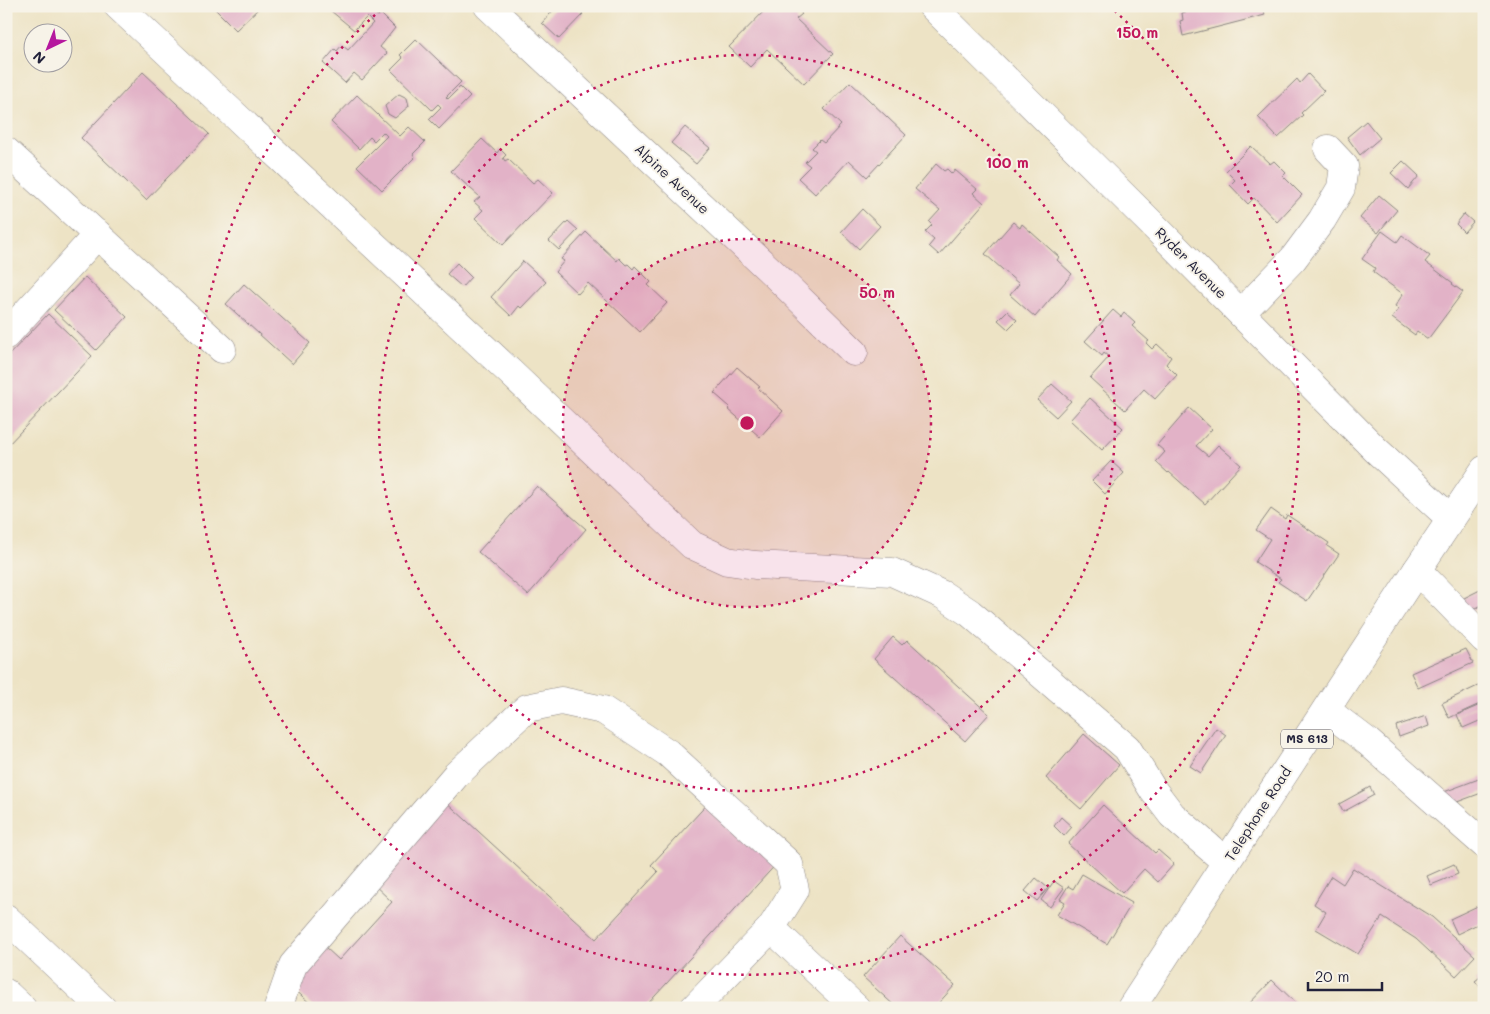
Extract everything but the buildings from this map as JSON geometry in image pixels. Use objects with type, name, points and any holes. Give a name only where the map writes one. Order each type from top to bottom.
[{"type":"street","points":[[118,6],[692,545],[727,561],[755,565],[892,572],[943,595],[970,613],[1128,748],[1172,815],[1226,862]]},
{"type":"street","name":"Alpine Avenue","points":[[488,6],[854,352]]},
{"type":"street","name":"Ryder Avenue","points":[[932,6],[1376,450],[1451,519]]},
{"type":"street","points":[[1241,313],[1293,259],[1322,220],[1342,188],[1344,166],[1328,149]]},
{"type":"street","points":[[6,151],[222,349]]},
{"type":"street","points":[[6,336],[98,234]]},
{"type":"street","name":"Telephone Road","points":[[1131,1008],[1484,470]]},
{"type":"street","points":[[1417,570],[1484,639]]},
{"type":"street","points":[[278,1008],[293,965],[456,775],[527,708],[561,702],[603,710],[668,754],[789,864],[795,890],[771,928],[694,1008]]},
{"type":"street","points":[[1326,710],[1368,742],[1484,844]]},
{"type":"street","points":[[6,918],[102,1008]]},
{"type":"street","points":[[771,928],[856,1008]]},
{"type":"street","points":[[6,993],[22,1008]]}]
